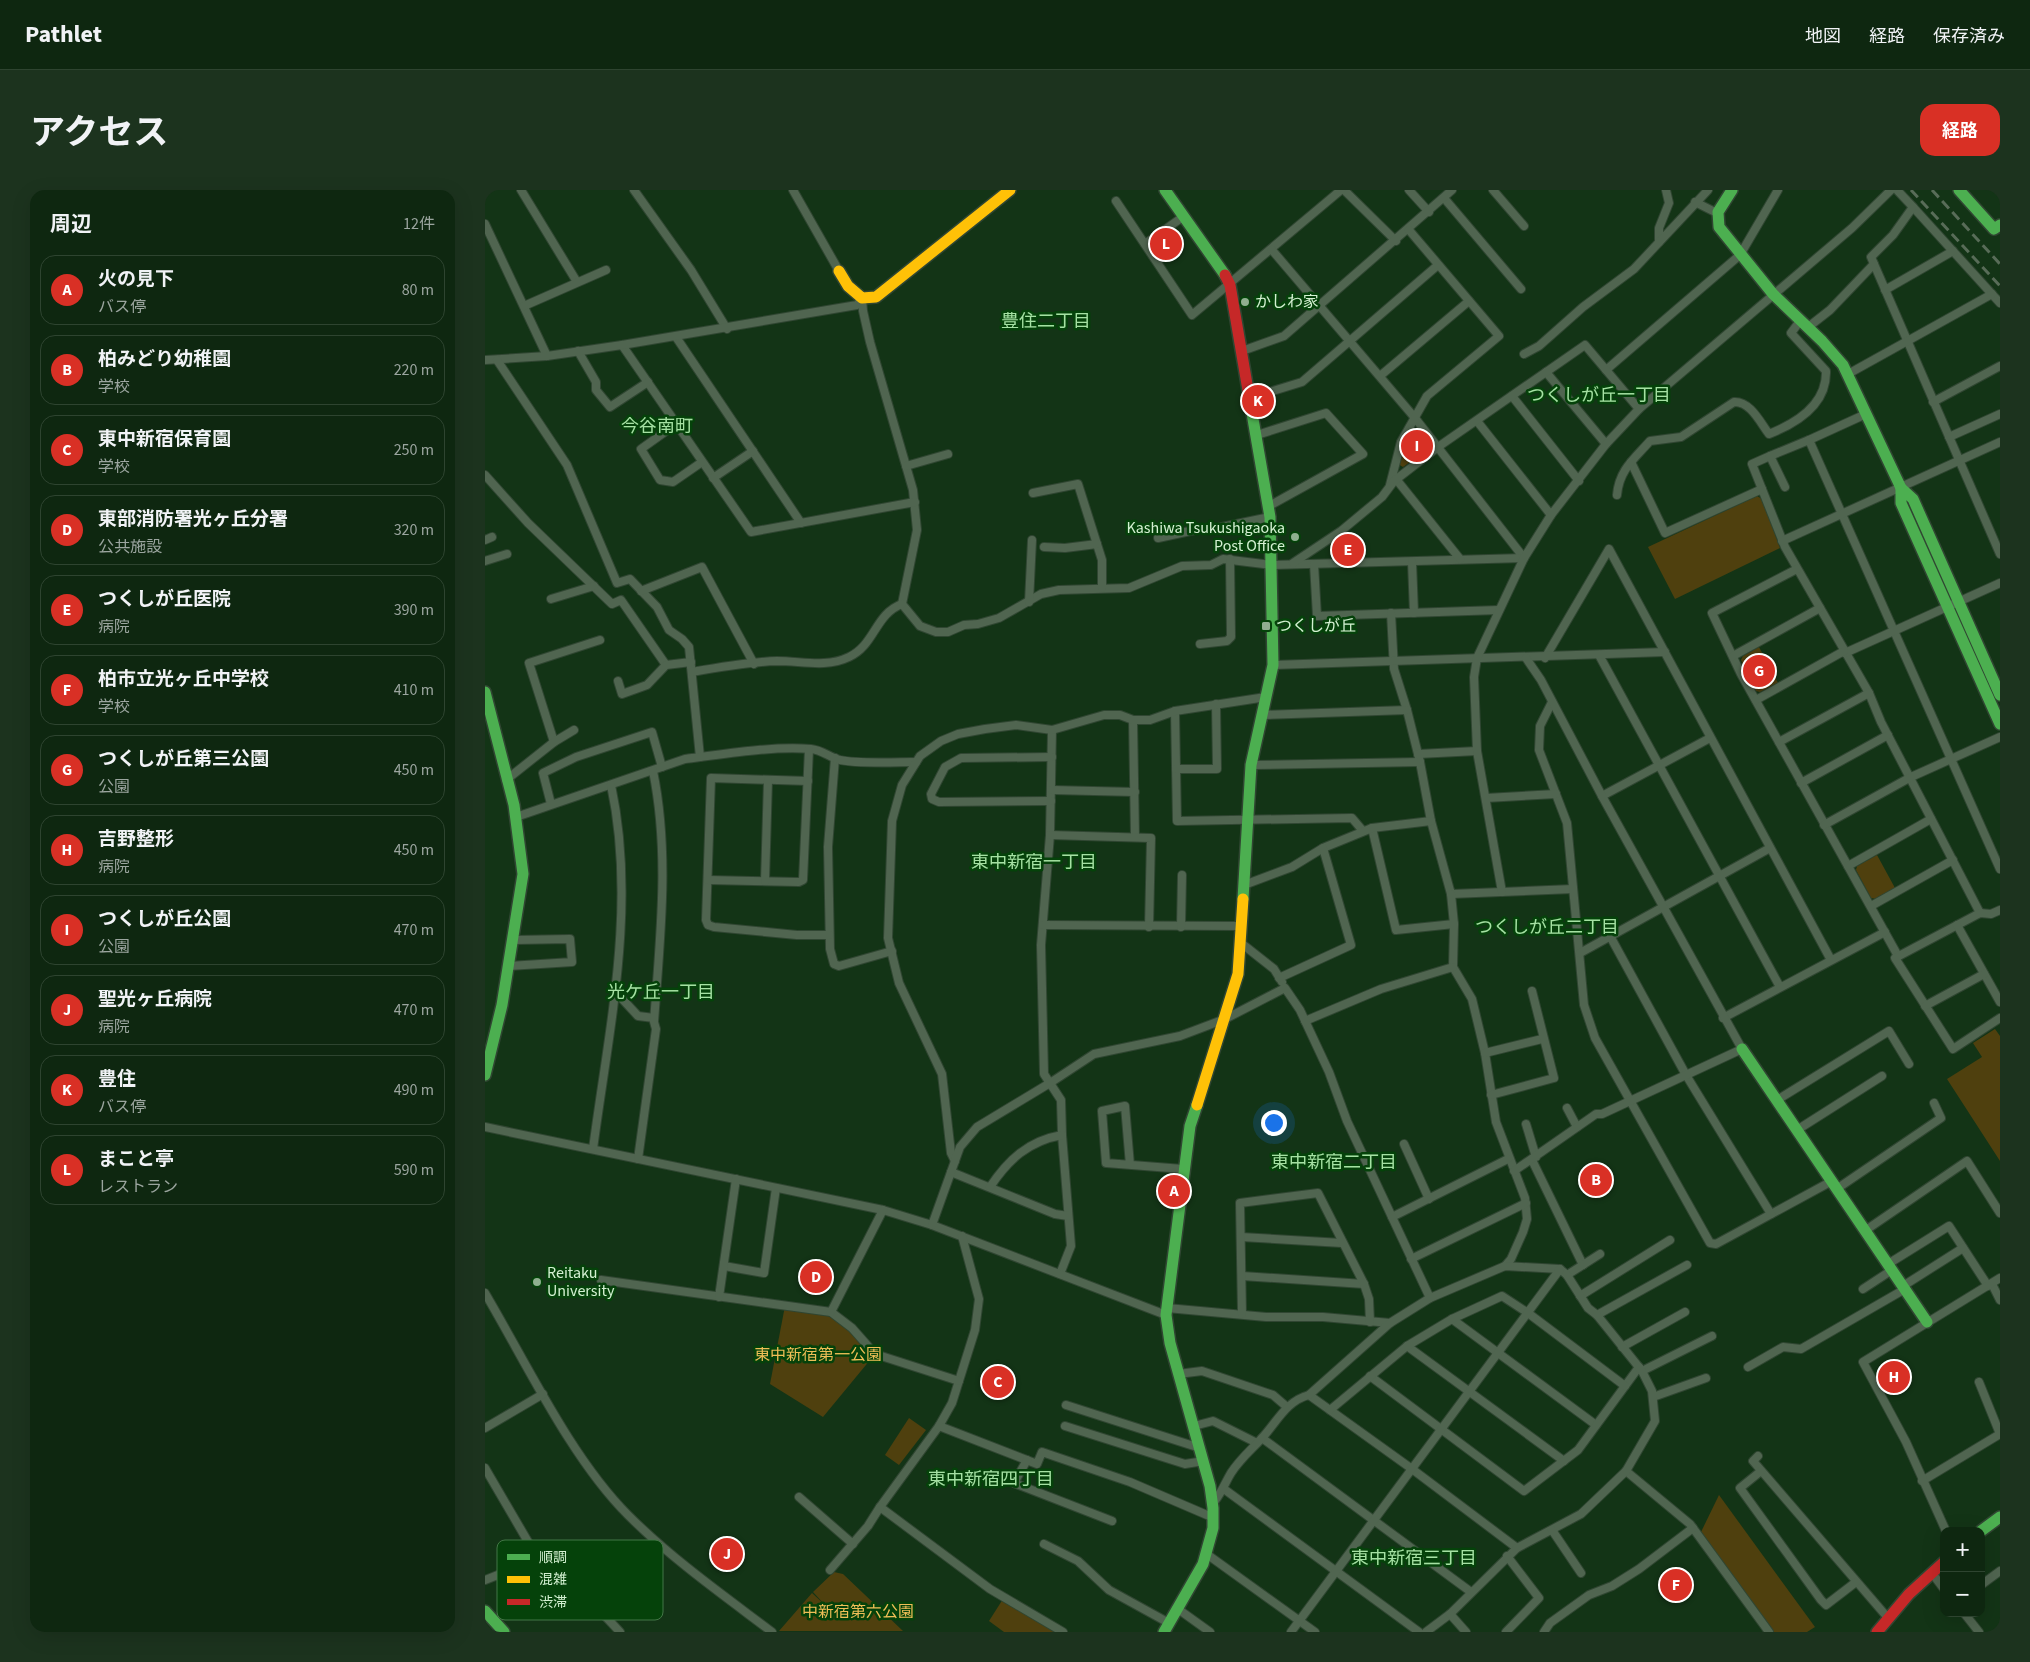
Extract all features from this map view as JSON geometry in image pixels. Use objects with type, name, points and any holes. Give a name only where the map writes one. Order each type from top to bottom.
[{"type":"street","points":[[521,190],[577,282]]},
{"type":"street","points":[[634,190],[691,270],[727,329]]},
{"type":"street","points":[[793,190],[848,286],[862,298],[872,298],[882,294],[1010,190]]},
{"type":"street","points":[[1044,1544],[1079,1561],[1109,1590],[1167,1628],[1202,1570],[1213,1535],[1214,1502],[1178,1374],[1167,1330],[1166,1312],[1190,1126],[1238,974],[1251,765],[1273,665],[1272,566],[1269,512],[1230,285],[1220,265],[1165,190]]},
{"type":"street","points":[[1116,201],[1192,315],[1343,190],[1395,241]]},
{"type":"street","points":[[1409,190],[1429,212]]},
{"type":"street","points":[[1242,351],[1284,336],[1409,230],[1452,190]]},
{"type":"street","points":[[1493,190],[1524,226]]},
{"type":"street","points":[[1659,242],[1659,228],[1669,202],[1666,190]]},
{"type":"street","points":[[1524,354],[1539,346],[1583,307],[1634,269],[1708,190]]},
{"type":"street","points":[[1731,190],[1717,213],[1716,221],[1719,227],[1773,294],[1832,352],[1848,374],[1901,488],[1913,499],[2000,695]]},
{"type":"street","points":[[1606,370],[1740,255],[1778,190]]},
{"type":"street","points":[[1502,892],[1477,751],[1474,677],[1477,658],[1524,558],[1551,515],[1606,444],[1639,409],[1852,228],[1891,190]]},
{"type":"street","points":[[1897,190],[2000,303]]},
{"type":"street","points":[[1959,190],[1998,230]]},
{"type":"street","points":[[1444,198],[1521,289]]},
{"type":"street","points":[[1695,202],[1717,213]]},
{"type":"street","points":[[1913,207],[1893,235],[1871,257],[2000,554]]},
{"type":"street","points":[[1145,244],[1184,216]]},
{"type":"street","points":[[485,224],[547,356]]},
{"type":"street","points":[[1389,487],[1394,462],[1401,442],[1427,396],[1499,336],[1409,230]]},
{"type":"street","points":[[1272,250],[1415,418],[1524,558]]},
{"type":"street","points":[[1885,290],[1953,251]]},
{"type":"street","points":[[1617,495],[1618,481],[1631,462],[1650,441],[1681,437],[1733,402],[1739,402],[1752,411],[1769,434],[1791,425],[1802,417],[1815,403],[1826,384],[1826,371],[1791,333],[1829,310],[1874,264]]},
{"type":"street","points":[[1250,398],[1302,382],[1438,265]]},
{"type":"street","points":[[525,306],[606,270]]},
{"type":"street","points":[[1848,374],[1992,294]]},
{"type":"street","points":[[485,360],[547,356],[727,329],[857,305],[862,298]]},
{"type":"street","points":[[862,298],[870,342],[915,502],[917,530],[902,604]]},
{"type":"street","points":[[1379,376],[1469,301]]},
{"type":"street","points":[[676,337],[801,523]]},
{"type":"street","points":[[622,345],[751,532],[915,502]]},
{"type":"street","points":[[1291,564],[1341,531],[1382,497],[1396,479],[1438,447],[1585,345],[1639,409]]},
{"type":"street","points":[[578,351],[597,382],[596,390],[610,407],[648,382]]},
{"type":"street","points":[[497,360],[567,465],[617,583],[629,579],[657,607],[669,630],[682,639],[689,647],[700,757]]},
{"type":"street","points":[[1933,402],[2000,366]]},
{"type":"street","points":[[1546,372],[1606,444]]},
{"type":"street","points":[[1512,396],[1579,481]]},
{"type":"street","points":[[1158,538],[1204,528],[1208,530],[1269,512],[1363,454],[1326,413],[1257,435]]},
{"type":"street","points":[[1866,414],[1752,464],[1782,541],[1869,693],[1888,735],[1980,913]]},
{"type":"street","points":[[1949,437],[2000,414]]},
{"type":"street","points":[[1477,421],[1551,515]]},
{"type":"street","points":[[676,424],[641,449],[660,480],[673,482],[702,462]]},
{"type":"street","points":[[1809,440],[2000,869]]},
{"type":"street","points":[[1782,541],[2000,442]]},
{"type":"street","points":[[713,478],[753,451]]},
{"type":"street","points":[[906,466],[948,454]]},
{"type":"street","points":[[1770,456],[1785,487]]},
{"type":"street","points":[[1631,462],[1665,534],[1762,489]]},
{"type":"street","points":[[485,475],[528,523],[611,604],[621,600],[666,665]]},
{"type":"street","points":[[1396,479],[1460,559]]},
{"type":"street","points":[[1033,493],[1078,484],[1102,560],[1102,588]]},
{"type":"street","points":[[1901,488],[1901,503],[2000,724]]},
{"type":"street","points":[[1029,602],[1032,540]]},
{"type":"street","points":[[1044,547],[1065,548],[1097,544]]},
{"type":"street","points":[[1545,658],[1609,549],[1831,960]]},
{"type":"street","points":[[485,561],[507,554]]},
{"type":"street","points":[[902,604],[920,626],[936,632],[948,632],[964,625],[978,624],[999,618],[1041,594],[1059,590],[1129,588],[1182,566],[1211,566],[1230,559],[1272,566],[1524,558]]},
{"type":"street","points":[[1200,644],[1227,641],[1231,637],[1230,559]]},
{"type":"street","points":[[1412,562],[1414,612]]},
{"type":"street","points":[[1314,564],[1317,616],[1499,610]]},
{"type":"street","points":[[641,591],[702,568],[754,664]]},
{"type":"street","points":[[1797,569],[1712,613],[1801,783],[1898,956]]},
{"type":"street","points":[[1756,700],[1844,652],[2000,583]]},
{"type":"street","points":[[551,599],[594,586]]},
{"type":"street","points":[[693,672],[777,661],[829,663],[847,658],[857,653],[870,641],[873,632],[888,610],[902,604]]},
{"type":"street","points":[[1733,656],[1820,608]]},
{"type":"street","points":[[1391,613],[1394,661],[1419,758],[1431,822],[1451,894],[1454,924],[1453,967],[1472,999],[1485,1053],[1496,1122],[1508,1159],[1526,1203],[1527,1219],[1523,1232],[1511,1259],[1505,1266]]},
{"type":"street","points":[[554,742],[529,662],[600,640]]},
{"type":"street","points":[[1273,665],[1477,658],[1545,658],[1665,652]]},
{"type":"street","points":[[1599,655],[1718,877],[1780,987]]},
{"type":"street","points":[[1526,658],[1541,680],[1723,1018],[1927,1322]]},
{"type":"street","points":[[618,680],[622,694],[647,685],[666,665],[691,662]]},
{"type":"street","points":[[485,692],[516,817],[523,874],[514,940],[485,1075]]},
{"type":"street","points":[[1779,742],[1869,693]]},
{"type":"street","points":[[955,1161],[951,1153],[942,1074],[899,983],[888,938],[891,821],[902,784],[920,756],[941,741],[958,734],[1016,725],[1052,730],[1104,714],[1120,715],[1133,720],[1150,720],[1175,711],[1265,696]]},
{"type":"street","points":[[1552,702],[1540,726],[1539,750],[1567,823],[1584,1005],[1595,1038],[1711,1243],[1716,1244],[1771,1214],[1835,1184],[1941,1118],[1933,1103]]},
{"type":"street","points":[[1176,770],[1217,769],[1216,704]]},
{"type":"street","points":[[1261,715],[1407,710]]},
{"type":"street","points":[[1175,711],[1177,822],[1352,818],[1363,831]]},
{"type":"street","points":[[1133,720],[1135,837]]},
{"type":"street","points":[[507,780],[554,742],[574,730]]},
{"type":"street","points":[[1052,730],[1050,835],[1043,925],[1043,1074],[1061,1100],[1061,1135],[1071,1246],[1060,1274]]},
{"type":"street","points":[[551,804],[543,773],[595,751],[652,732],[662,767]]},
{"type":"street","points":[[1801,783],[1888,735]]},
{"type":"street","points":[[1824,825],[1911,777],[2000,737]]},
{"type":"street","points":[[1602,796],[1710,738]]},
{"type":"street","points":[[707,880],[799,882],[803,880],[809,749]]},
{"type":"street","points":[[516,817],[662,767],[700,757],[809,749],[818,750],[840,760],[916,762]]},
{"type":"street","points":[[1251,765],[1419,758],[1477,751]]},
{"type":"street","points":[[835,758],[828,847],[829,949],[834,964],[839,966],[892,951]]},
{"type":"street","points":[[1051,801],[939,802],[932,799],[931,794],[945,767],[961,758],[1052,758]]},
{"type":"street","points":[[638,1159],[656,1029],[654,1018],[663,884],[662,831],[653,771]]},
{"type":"street","points":[[808,781],[711,778],[707,880],[708,925],[797,935],[829,935]]},
{"type":"street","points":[[765,881],[768,780]]},
{"type":"street","points":[[593,1149],[623,921],[621,841],[611,785]]},
{"type":"street","points":[[1052,790],[1135,792]]},
{"type":"street","points":[[1486,798],[1556,794]]},
{"type":"street","points":[[1848,866],[1931,818]]},
{"type":"street","points":[[1244,885],[1292,867],[1323,848],[1363,831],[1372,828],[1431,822]]},
{"type":"street","points":[[1372,828],[1397,930],[1454,924]]},
{"type":"street","points":[[1050,835],[1151,838],[1149,927]]},
{"type":"street","points":[[1279,978],[1351,945],[1323,848]]},
{"type":"street","points":[[1580,953],[1770,848]]},
{"type":"street","points":[[1871,906],[1953,860]]},
{"type":"street","points":[[1181,927],[1182,875]]},
{"type":"street","points":[[1451,894],[1573,889]]},
{"type":"street","points":[[2000,910],[1991,914],[1980,913],[1895,958],[1953,1049],[2000,1018]]},
{"type":"street","points":[[1043,925],[1242,926]]},
{"type":"street","points":[[1957,925],[2000,1002]]},
{"type":"street","points":[[1723,1018],[1885,932]]},
{"type":"street","points":[[1610,936],[1686,1075],[1771,1214]]},
{"type":"street","points":[[509,966],[572,962],[570,939],[514,940]]},
{"type":"street","points":[[1241,943],[1274,969],[1305,1020],[1332,1078],[1347,1121],[1429,1298]]},
{"type":"street","points":[[1305,1020],[1381,988],[1453,967]]},
{"type":"street","points":[[1925,1006],[1984,974]]},
{"type":"street","points":[[932,1225],[955,1161],[967,1136],[977,1127],[1094,1054],[1180,1036],[1225,1019],[1285,988]]},
{"type":"street","points":[[614,990],[638,1016],[654,1018]]},
{"type":"street","points":[[1491,1095],[1554,1078],[1542,1039],[1532,991]]},
{"type":"street","points":[[1777,1100],[1889,1031],[1909,1064]]},
{"type":"street","points":[[1485,1053],[1542,1039]]},
{"type":"street","points":[[1514,1171],[1534,1159],[1596,1114],[1602,1114],[1742,1049]]},
{"type":"street","points":[[1797,1130],[1882,1076]]},
{"type":"street","points":[[1130,1165],[1125,1106],[1102,1111],[1106,1163],[1130,1165],[1183,1169]]},
{"type":"street","points":[[1567,1108],[1577,1128]]},
{"type":"street","points":[[1526,1124],[1534,1159],[1583,1265]]},
{"type":"street","points":[[485,1127],[883,1210],[932,1225],[1166,1312],[1242,1314],[1266,1317],[1323,1317],[1390,1323]]},
{"type":"street","points":[[990,1187],[1007,1162],[1024,1149],[1038,1141],[1061,1135]]},
{"type":"street","points":[[1404,1144],[1429,1199]]},
{"type":"street","points":[[1392,1217],[1508,1159]]},
{"type":"street","points":[[1866,1230],[1967,1161],[2000,1213]]},
{"type":"street","points":[[951,1172],[1055,1214],[1068,1216]]},
{"type":"street","points":[[719,1296],[736,1179]]},
{"type":"street","points":[[723,1266],[764,1273],[776,1188]]},
{"type":"street","points":[[1242,1314],[1240,1203],[1318,1193],[1364,1284],[1369,1299],[1370,1322]]},
{"type":"street","points":[[1411,1259],[1526,1203]]},
{"type":"street","points":[[831,1312],[883,1210]]},
{"type":"street","points":[[1863,1289],[1890,1267],[1949,1226],[2000,1300]]},
{"type":"street","points":[[831,1570],[853,1544],[939,1426],[952,1403],[975,1330],[979,1299],[962,1236]]},
{"type":"street","points":[[1241,1237],[1342,1243]]},
{"type":"street","points":[[1580,1296],[1670,1240]]},
{"type":"street","points":[[1748,1367],[1783,1347],[1801,1349],[1904,1287],[1963,1248]]},
{"type":"street","points":[[1567,1275],[1600,1254]]},
{"type":"street","points":[[1597,1316],[1687,1265]]},
{"type":"street","points":[[1214,1502],[1224,1490],[1236,1467],[1287,1407],[1298,1398],[1309,1395],[1390,1323],[1429,1298],[1505,1266],[1560,1269],[1567,1275],[1588,1308],[1597,1316],[1641,1369],[1652,1391],[1655,1421],[1626,1471],[1581,1514],[1517,1548],[1451,1614],[1426,1632]]},
{"type":"street","points":[[1291,1632],[1560,1269]]},
{"type":"street","points":[[1242,1276],[1364,1284]]},
{"type":"street","points":[[1944,1527],[1906,1442],[1863,1362],[2000,1278]]},
{"type":"street","points":[[601,1280],[831,1312],[852,1328],[875,1354],[959,1380]]},
{"type":"street","points":[[485,1293],[574,1445],[628,1515],[655,1540]]},
{"type":"street","points":[[1330,1410],[1407,1346],[1452,1319],[1502,1296],[1527,1312],[1625,1386]]},
{"type":"street","points":[[1622,1347],[1685,1312]]},
{"type":"street","points":[[1452,1319],[1596,1425]]},
{"type":"street","points":[[1370,1376],[1524,1491],[1577,1450],[1625,1386],[1641,1369],[1713,1336]]},
{"type":"street","points":[[1407,1346],[1564,1461]]},
{"type":"street","points":[[1178,1374],[1202,1371],[1273,1395],[1287,1407]]},
{"type":"street","points":[[1653,1397],[1706,1378]]},
{"type":"street","points":[[1922,1481],[2000,1434],[1979,1382]]},
{"type":"street","points":[[485,1428],[543,1394]]},
{"type":"street","points":[[1309,1395],[1517,1548]]},
{"type":"street","points":[[1066,1405],[1200,1448]]},
{"type":"street","points":[[1194,1426],[1213,1421],[1259,1441],[1373,1520],[1471,1592]]},
{"type":"street","points":[[939,1426],[1037,1464],[1041,1452],[1130,1482],[1214,1518]]},
{"type":"street","points":[[1065,1426],[1185,1464],[1204,1461]]},
{"type":"street","points":[[1758,1456],[1753,1461],[1761,1471],[1888,1618]]},
{"type":"street","points":[[1027,1460],[1014,1483],[1112,1521]]},
{"type":"street","points":[[485,1468],[527,1540]]},
{"type":"street","points":[[1626,1471],[1693,1528],[1769,1632]]},
{"type":"street","points":[[1761,1471],[1740,1488],[1826,1605],[1856,1582]]},
{"type":"street","points":[[1224,1490],[1337,1570],[1419,1632]]},
{"type":"street","points":[[799,1497],[853,1544]]},
{"type":"street","points":[[880,1507],[990,1589],[1063,1632]]},
{"type":"street","points":[[1985,1528],[2000,1517]]},
{"type":"street","points":[[1544,1632],[1550,1623],[1589,1595],[1612,1586],[1639,1569],[1693,1528]]},
{"type":"street","points":[[1552,1530],[1581,1574]]},
{"type":"street","points":[[663,1548],[772,1632]]},
{"type":"street","points":[[1208,1555],[1315,1632]]},
{"type":"street","points":[[1506,1632],[1539,1598],[1507,1556]]},
{"type":"street","points":[[1877,1632],[1888,1618],[1940,1565]]},
{"type":"street","points":[[1985,1582],[2000,1571]]},
{"type":"street","points":[[1931,1573],[1940,1584]]},
{"type":"street","points":[[485,1580],[497,1575]]},
{"type":"street","points":[[1178,1609],[1210,1632]]},
{"type":"street","points":[[1451,1614],[1466,1632]]},
{"type":"street","points":[[1967,1617],[1979,1632]]},
{"type":"street","points":[[488,1619],[504,1632]]},
{"type":"street","points":[[609,1620],[620,1632]]},
{"type":"green space","points":[[1418,429],[1430,444],[1429,449],[1403,467],[1398,464],[1405,443],[1413,430]]},
{"type":"green space","points":[[1757,496],[1762,499],[1780,548],[1675,599],[1648,547]]},
{"type":"green space","points":[[1759,647],[1778,683],[1760,692],[1756,691],[1741,660],[1743,656]]},
{"type":"green space","points":[[1877,855],[1895,888],[1876,899],[1871,898],[1856,870],[1857,866]]},
{"type":"green space","points":[[1995,1029],[2000,1036],[2000,1161],[1947,1079],[1982,1057],[1973,1043]]},
{"type":"green space","name":"東中新宿第一公園","points":[[785,1306],[831,1312],[875,1354],[823,1417],[770,1384]]},
{"type":"green space","points":[[909,1418],[926,1430],[899,1465],[885,1455]]},
{"type":"green space","points":[[1719,1495],[1815,1627],[1807,1632],[1773,1632],[1701,1532]]},
{"type":"green space","name":"中新宿第六公園","points":[[834,1572],[843,1574],[903,1631],[779,1631],[812,1593],[825,1605],[813,1592]]},
{"type":"green space","points":[[1003,1599],[1058,1632],[1004,1632],[989,1621]]},
{"type":"railway","points":[[1911,190],[2000,286]]},
{"type":"railway","points":[[1932,190],[2000,264]]},
{"type":"traffic: fast","points":[[1165,190],[1225,275]]},
{"type":"traffic: fast","points":[[1732,190],[1718,212],[1719,227],[1773,294],[1822,341],[1843,365],[1901,488],[1913,499],[2000,695]]},
{"type":"traffic: fast","points":[[1959,190],[1994,229],[2000,225]]},
{"type":"traffic: fast","points":[[1243,899],[1251,765],[1273,665],[1270,517],[1249,396]]},
{"type":"traffic: fast","points":[[1901,488],[1901,503],[2000,724]]},
{"type":"traffic: fast","points":[[485,692],[514,805],[523,874],[502,1005],[485,1075]]},
{"type":"traffic: fast","points":[[1742,1049],[1927,1322]]},
{"type":"traffic: fast","points":[[1164,1632],[1203,1564],[1213,1528],[1210,1486],[1170,1343],[1166,1315],[1190,1126],[1197,1105]]},
{"type":"traffic: fast","points":[[1985,1528],[2000,1517]]},
{"type":"traffic: fast","points":[[485,1611],[504,1632]]},
{"type":"traffic: slow","points":[[839,271],[848,286],[862,298],[876,297],[1010,190]]},
{"type":"traffic: slow","points":[[1197,1105],[1238,974],[1243,899]]},
{"type":"traffic: jam","points":[[1225,275],[1230,285],[1249,396]]},
{"type":"traffic: jam","points":[[1877,1632],[1909,1594],[1940,1566]]},
{"type":"place","name":"まこと亭","points":[[1166,244]]},
{"type":"place","name":"かしわ家","points":[[1245,302]]},
{"type":"place","name":"豊住","points":[[1258,401]]},
{"type":"place","name":"つくしが丘公園","points":[[1417,446]]},
{"type":"place","name":"Kashiwa Tsukushigaoka Post Office","points":[[1295,537]]},
{"type":"place","name":"つくしが丘医院","points":[[1348,550]]},
{"type":"place","name":"つくしが丘","points":[[1266,626]]},
{"type":"place","name":"つくしが丘第三公園","points":[[1759,671]]},
{"type":"place","name":"柏みどり幼稚園","points":[[1596,1180]]},
{"type":"place","name":"火の見下","points":[[1174,1191]]},
{"type":"place","name":"東部消防署光ヶ丘分署","points":[[816,1277]]},
{"type":"place","name":"Reitaku University","points":[[537,1282]]},
{"type":"place","name":"吉野整形","points":[[1894,1377]]},
{"type":"place","name":"東中新宿保育園","points":[[998,1382]]},
{"type":"place","name":"聖光ヶ丘病院","points":[[727,1554]]},
{"type":"place","name":"柏市立光ヶ丘中学校","points":[[1676,1585]]},
{"type":"district","name":"豊住二丁目","points":[[1046,321]]},
{"type":"district","name":"つくしが丘一丁目","points":[[1599,395]]},
{"type":"district","name":"今谷南町","points":[[657,426]]},
{"type":"district","name":"東中新宿一丁目","points":[[1034,862]]},
{"type":"district","name":"つくしが丘二丁目","points":[[1547,927]]},
{"type":"district","name":"光ケ丘一丁目","points":[[661,992]]},
{"type":"district","name":"東中新宿二丁目","points":[[1334,1162]]},
{"type":"district","name":"東中新宿四丁目","points":[[991,1479]]},
{"type":"district","name":"東中新宿三丁目","points":[[1414,1558]]}]
